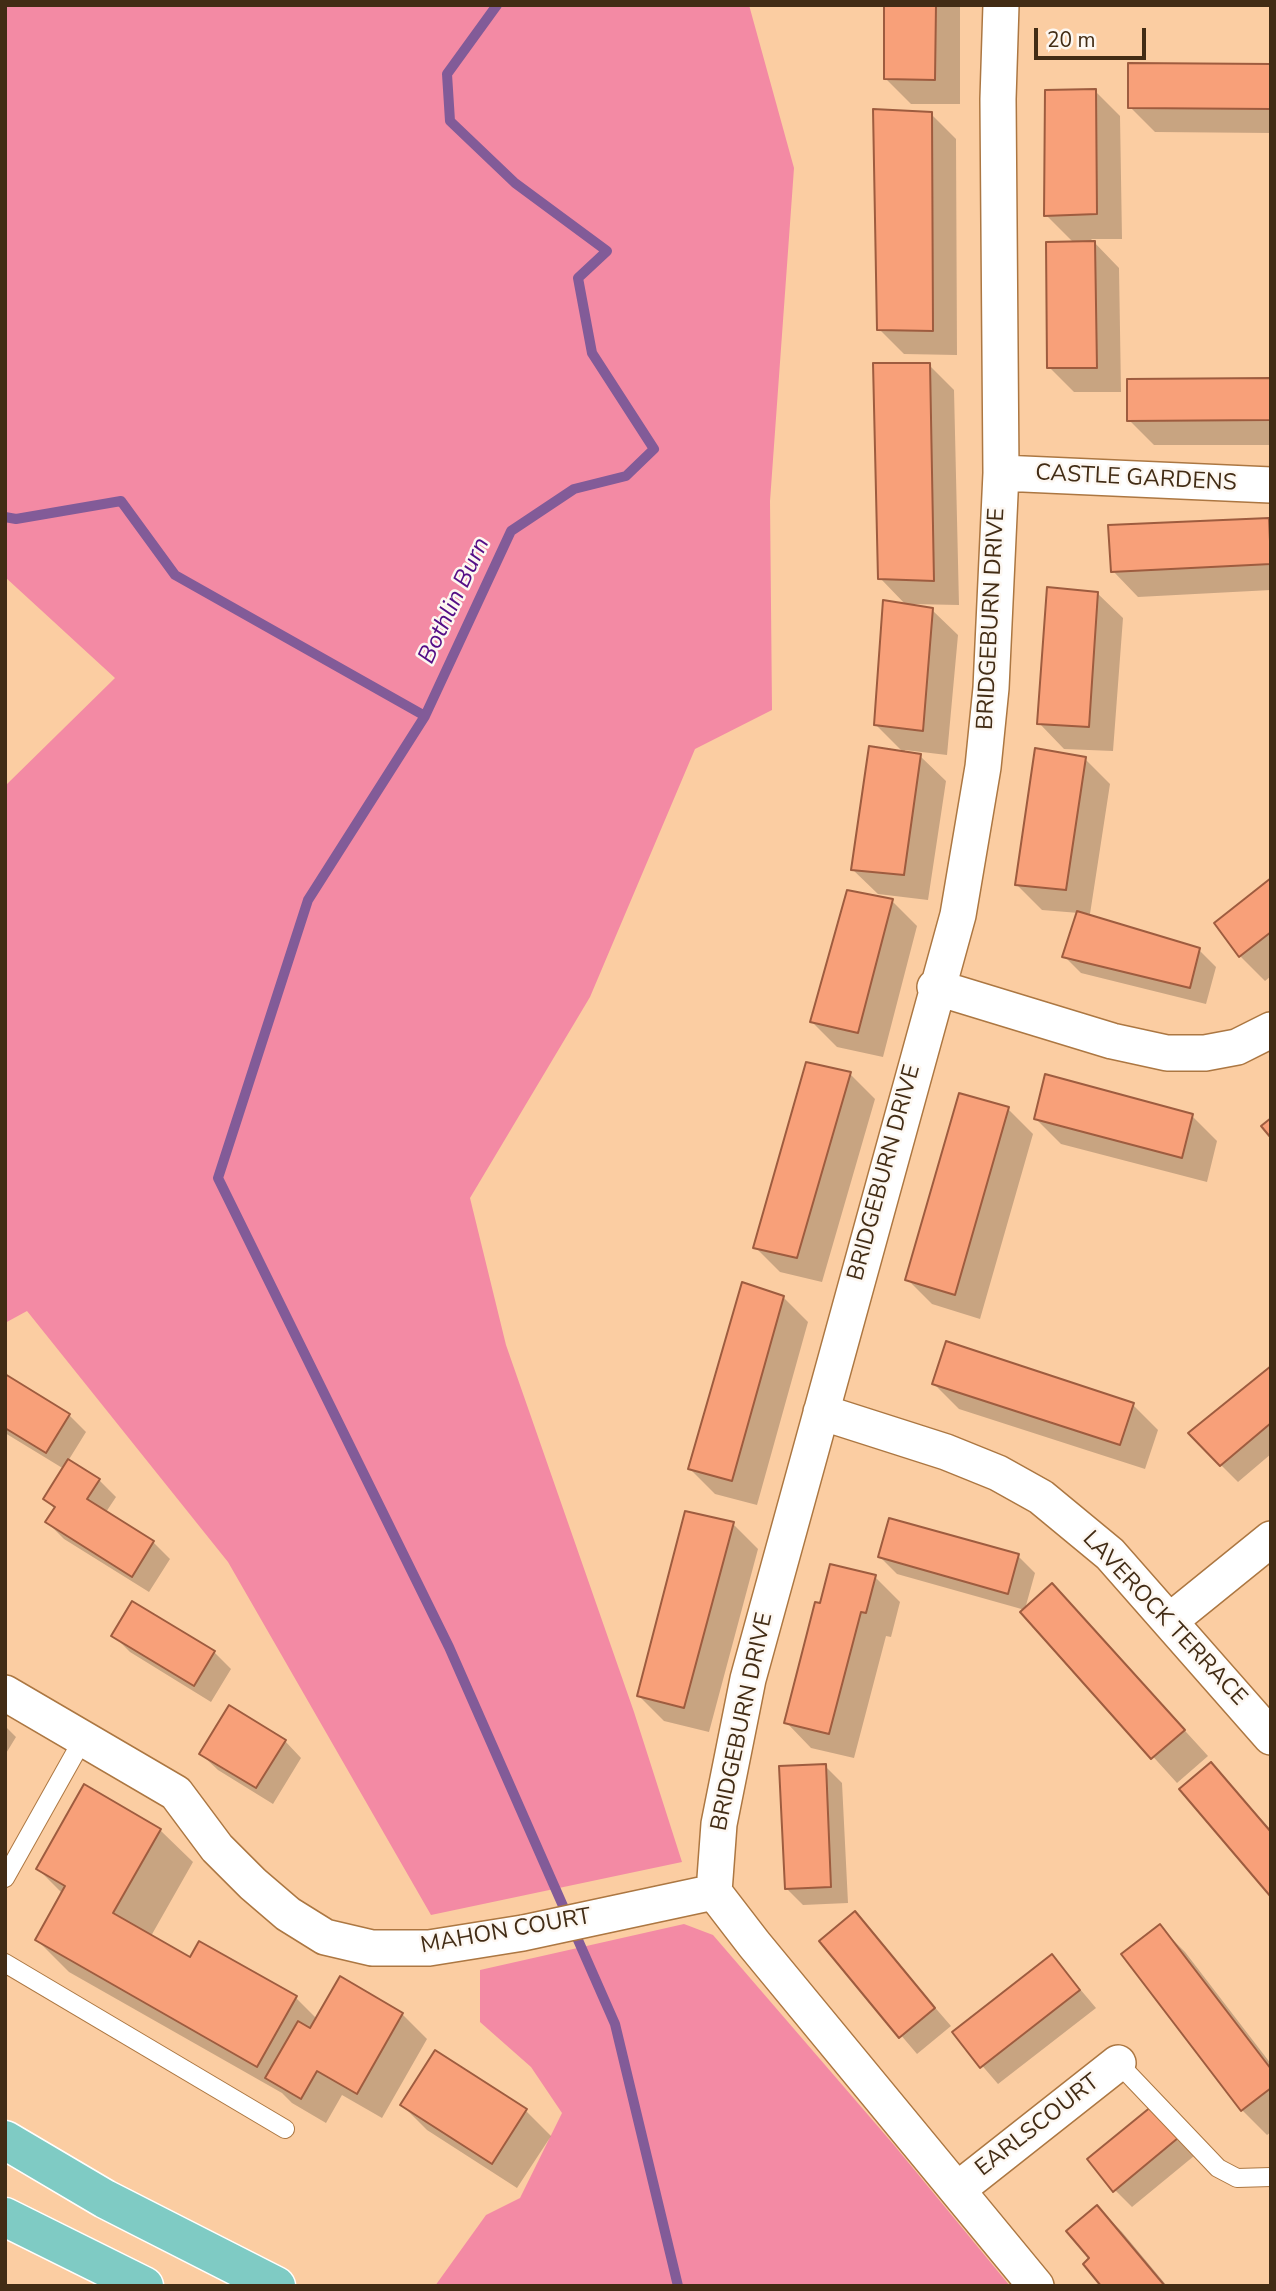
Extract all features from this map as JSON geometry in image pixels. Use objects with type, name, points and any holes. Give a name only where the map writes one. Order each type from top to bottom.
[{"type":"main road","points":[[5,2140],[105,2199],[276,2286]]},
{"type":"main road","points":[[5,2217],[144,2286]]},
{"type":"street","name":"BRIDGEBURN DRIVE","points":[[715,1892],[719,1824],[748,1679],[935,987],[958,915],[983,767],[991,688],[1001,473],[998,99],[1001,5]]},
{"type":"street","name":"CASTLE GARDENS","points":[[1001,473],[1271,485]]},
{"type":"street","points":[[935,987],[1112,1041],[1167,1053],[1205,1053],[1237,1047],[1271,1031]]},
{"type":"street","name":"LAVEROCK TERRACE","points":[[821,1412],[946,1452],[998,1473],[1041,1497],[1110,1554],[1171,1620],[1271,1737]]},
{"type":"street","points":[[1171,1620],[1271,1539]]},
{"type":"street","name":"MAHON COURT","points":[[5,1693],[176,1793],[217,1848],[253,1884],[288,1914],[324,1937],[372,1948],[429,1948],[523,1933],[715,1892]]},
{"type":"street","points":[[715,1892],[754,1944],[1037,2286]]},
{"type":"street","name":"EARLSCOURT","points":[[957,2190],[1118,2063]]},
{"type":"lane","points":[[5,1878],[83,1739]]},
{"type":"lane","points":[[5,1963],[285,2129]]},
{"type":"lane","points":[[1118,2063],[1218,2168],[1237,2178],[1271,2177]]},
{"type":"shaded area","points":[[5,5],[749,5],[794,168],[770,501],[772,710],[695,749],[590,997],[470,1198],[506,1345],[634,1712],[682,1862],[431,1915],[228,1562],[27,1311],[5,1323],[5,786],[115,678],[5,577]]},
{"type":"shaded area","points":[[684,1924],[713,1935],[894,2145],[1010,2286],[435,2286],[486,2215],[520,2198],[562,2113],[531,2067],[480,2022],[480,1970]]},
{"type":"building","points":[[884,5],[936,5],[935,80],[884,79]]},
{"type":"building","points":[[1128,63],[1271,64],[1271,109],[1128,108]]},
{"type":"building","points":[[1096,89],[1097,214],[1044,216],[1045,90]]},
{"type":"building","points":[[873,109],[932,112],[933,331],[877,330]]},
{"type":"building","points":[[1095,241],[1097,368],[1047,368],[1046,242]]},
{"type":"building","points":[[873,363],[930,363],[934,581],[878,579]]},
{"type":"building","points":[[1271,378],[1271,420],[1127,421],[1127,379]]},
{"type":"building","points":[[1269,518],[1271,564],[1111,572],[1108,525]]},
{"type":"building","points":[[1047,587],[1098,592],[1089,727],[1037,724]]},
{"type":"building","points":[[883,600],[933,608],[923,731],[874,725]]},
{"type":"building","points":[[869,746],[921,754],[904,875],[851,870]]},
{"type":"building","points":[[1035,748],[1086,757],[1066,890],[1015,885]]},
{"type":"building","points":[[1271,878],[1271,932],[1239,957],[1214,923]]},
{"type":"building","points":[[847,890],[893,899],[858,1033],[810,1022]]},
{"type":"building","points":[[1077,911],[1200,948],[1190,988],[1062,957]]},
{"type":"building","points":[[806,1062],[851,1072],[797,1258],[753,1248]]},
{"type":"building","points":[[1045,1074],[1193,1114],[1182,1158],[1034,1119]]},
{"type":"building","points":[[959,1093],[1009,1107],[955,1295],[905,1280]]},
{"type":"building","points":[[1271,1118],[1271,1138],[1261,1126]]},
{"type":"building","points":[[742,1282],[784,1296],[732,1481],[688,1469]]},
{"type":"building","points":[[946,1341],[1134,1403],[1120,1445],[932,1384]]},
{"type":"building","points":[[1271,1366],[1271,1423],[1220,1466],[1188,1433]]},
{"type":"building","points":[[5,1374],[70,1414],[46,1453],[5,1428]]},
{"type":"building","points":[[68,1459],[100,1479],[87,1499],[154,1541],[132,1577],[45,1522],[55,1507],[43,1499]]},
{"type":"building","points":[[685,1511],[734,1522],[684,1708],[637,1696]]},
{"type":"building","points":[[889,1518],[1019,1554],[1008,1594],[878,1557]]},
{"type":"building","points":[[830,1564],[876,1575],[866,1613],[861,1612],[829,1734],[784,1723],[815,1602],[820,1603]]},
{"type":"building","points":[[1052,1583],[1185,1730],[1151,1759],[1020,1612]]},
{"type":"building","points":[[132,1601],[215,1651],[194,1686],[111,1636]]},
{"type":"building","points":[[229,1705],[286,1740],[256,1788],[199,1754]]},
{"type":"building","points":[[1211,1762],[1271,1832],[1271,1897],[1179,1789]]},
{"type":"building","points":[[826,1764],[831,1887],[785,1889],[779,1766]]},
{"type":"building","points":[[84,1784],[161,1829],[113,1913],[190,1957],[199,1941],[297,1996],[257,2067],[35,1940],[65,1886],[36,1869]]},
{"type":"building","points":[[855,1911],[935,2008],[899,2038],[819,1941]]},
{"type":"building","points":[[1160,1924],[1271,2069],[1271,2088],[1241,2111],[1121,1954]]},
{"type":"building","points":[[1052,1954],[1080,1990],[980,2068],[952,2032]]},
{"type":"building","points":[[340,1976],[403,2013],[357,2094],[317,2071],[301,2099],[265,2078],[298,2021],[310,2028]]},
{"type":"building","points":[[435,2050],[527,2109],[492,2164],[400,2105]]},
{"type":"building","points":[[1152,2106],[1178,2138],[1113,2192],[1087,2159]]},
{"type":"building","points":[[1097,2205],[1165,2286],[1101,2286],[1083,2264],[1089,2258],[1066,2231]]},
{"type":"waterway","points":[[497,5],[447,74],[450,121],[515,183],[607,251],[578,278],[592,353],[654,449],[626,476],[574,489],[511,531],[425,716],[308,900],[218,1178],[449,1647],[615,2024],[678,2286]]},
{"type":"waterway","name":"Bothlin Burn","points":[[5,517],[16,519],[121,501],[175,575],[425,716]]}]
